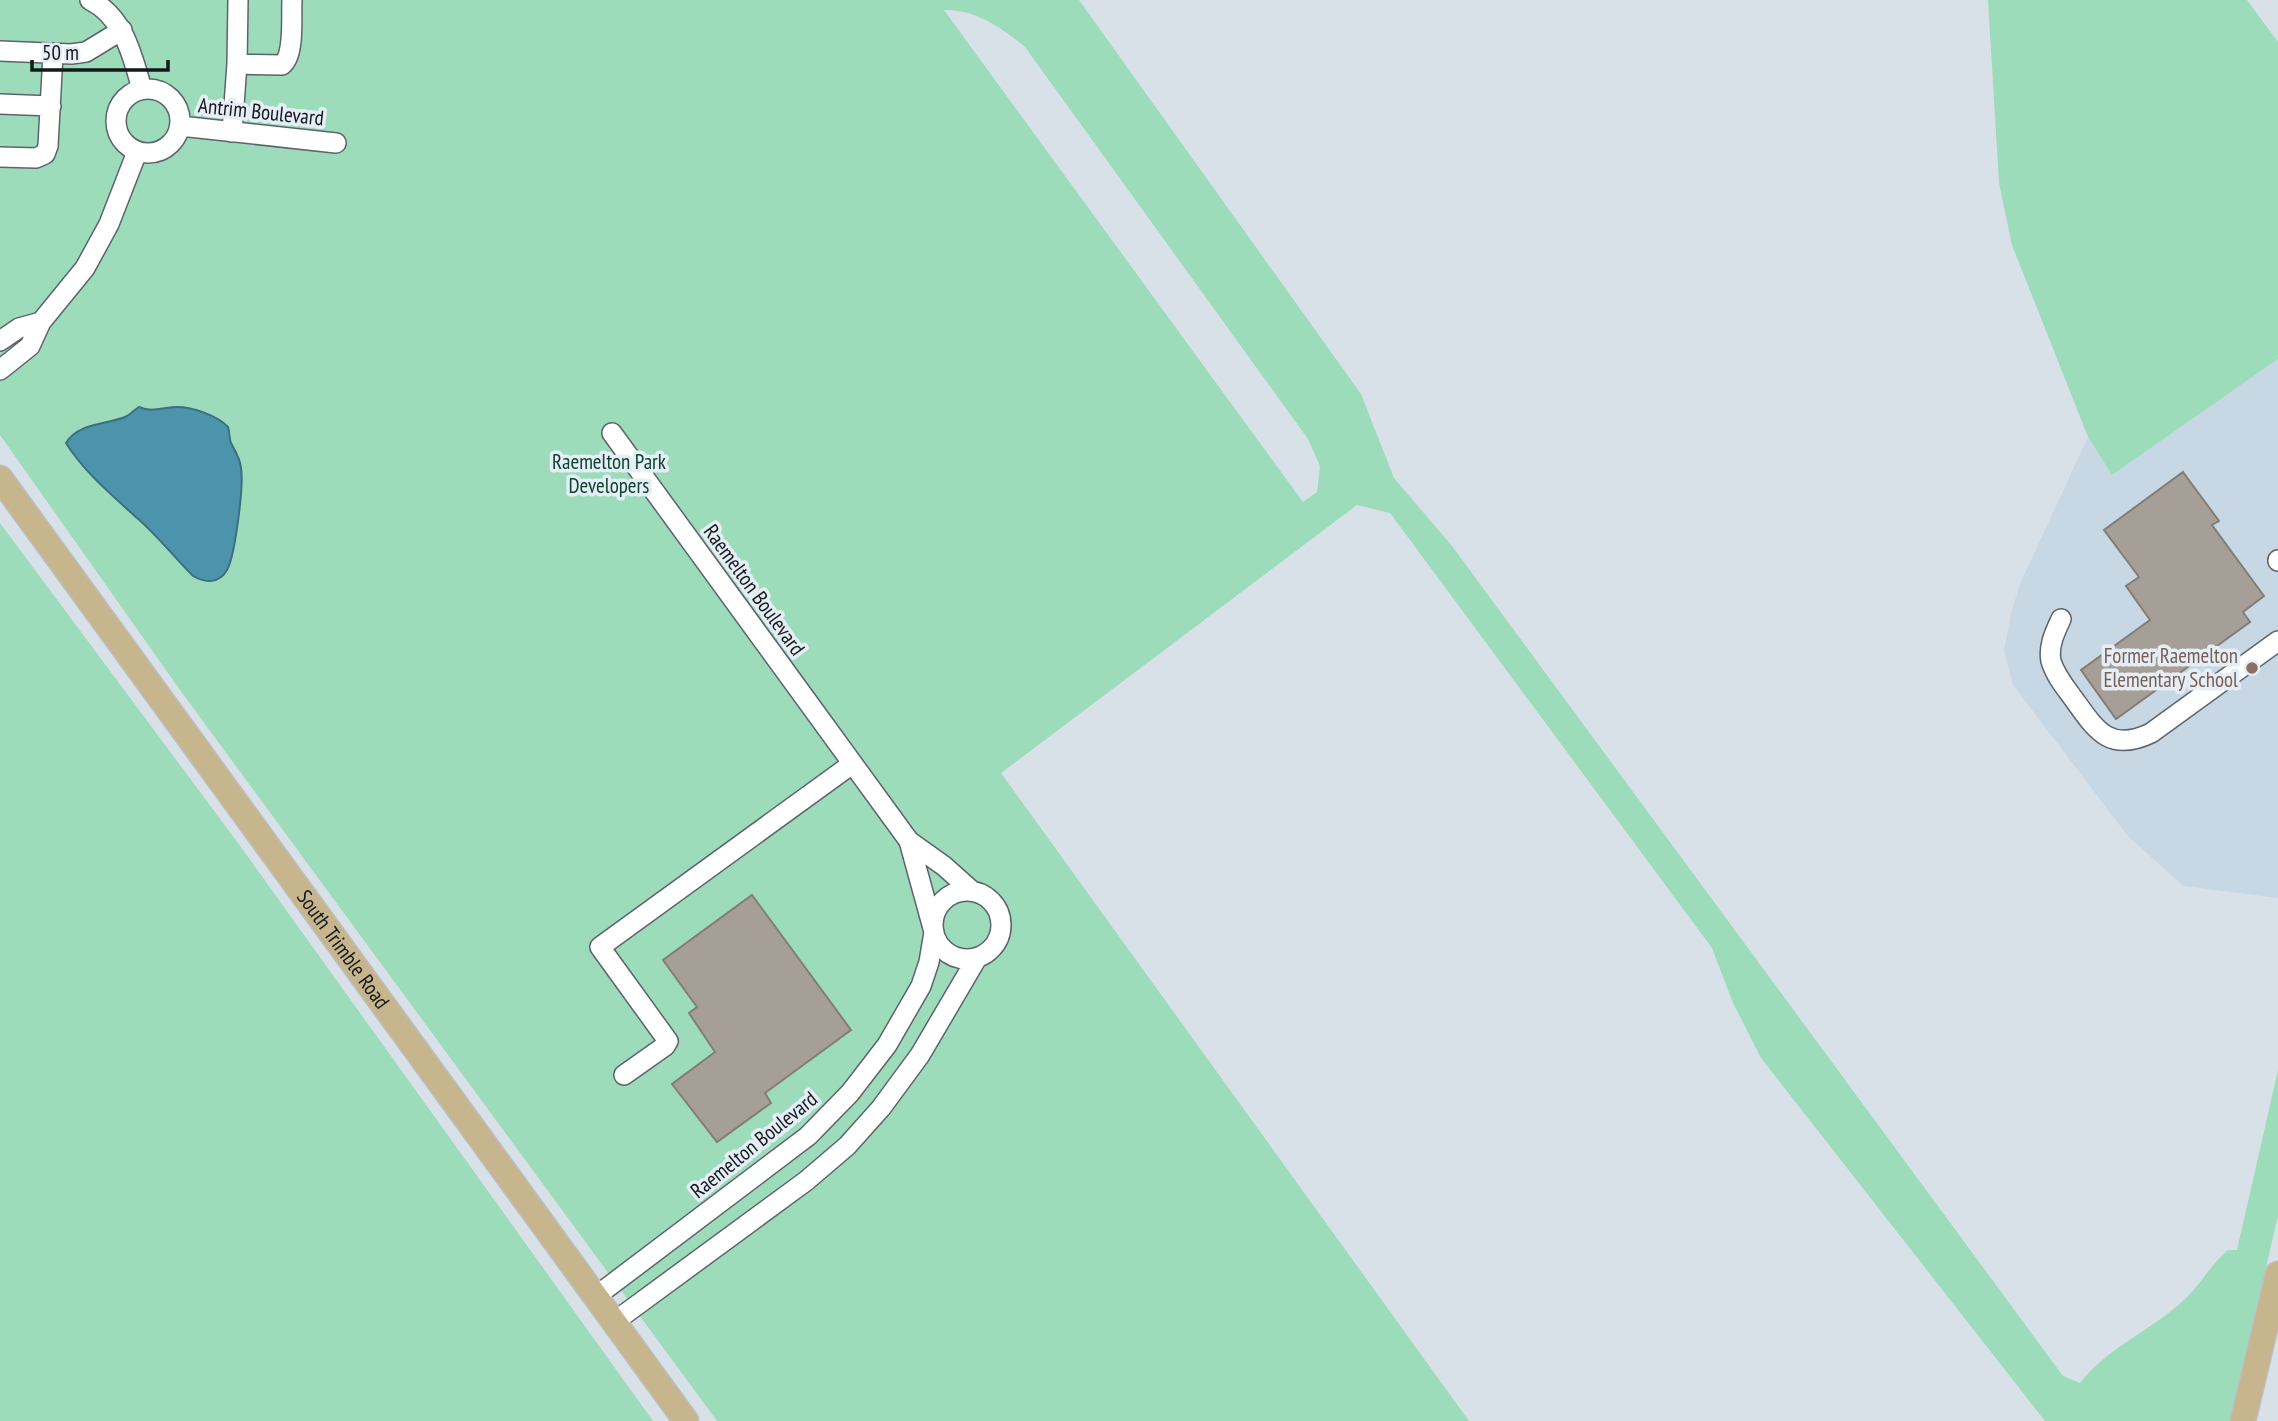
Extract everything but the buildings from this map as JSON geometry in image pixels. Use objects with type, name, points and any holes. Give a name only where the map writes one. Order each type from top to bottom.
[{"type":"main road","name":"South Trimble Road","points":[[0,478],[686,1421]]},
{"type":"main road","points":[[2243,1421],[2278,1274]]},
{"type":"street","points":[[90,0],[100,5],[122,30],[142,89]]},
{"type":"street","points":[[232,132],[239,0]]},
{"type":"street","points":[[237,64],[282,65],[288,60],[292,0]]},
{"type":"street","points":[[0,51],[53,54],[86,52],[122,30]]},
{"type":"street","points":[[0,157],[36,158],[45,154],[48,146],[53,54]]},
{"type":"street","points":[[142,89],[162,91],[177,105],[180,126],[178,135],[165,149],[156,153],[137,152],[120,139],[115,118],[124,99],[132,93],[142,89]]},
{"type":"street","points":[[0,104],[51,106]]},
{"type":"street","name":"Antrim Boulevard","points":[[180,126],[336,143]]},
{"type":"street","points":[[0,370],[30,345],[41,322],[68,292],[98,246],[137,152]]},
{"type":"street","points":[[0,341],[19,328],[41,322]]},
{"type":"street","name":"Raemelton Boulevard","points":[[612,433],[909,841],[944,866],[972,891]]},
{"type":"street","points":[[2061,619],[2052,640],[2051,659],[2060,679],[2094,727],[2107,737],[2121,741],[2135,740],[2151,733],[2278,641]]},
{"type":"street","points":[[624,1075],[665,1046],[668,1041],[600,947],[852,764]]},
{"type":"street","name":"Raemelton Boulevard","points":[[595,1297],[783,1157],[831,1114],[869,1070],[903,1021],[922,986],[934,932],[909,841]]},
{"type":"street","points":[[972,891],[989,898],[1000,913],[1002,922],[998,940],[986,954],[969,959],[953,956],[940,947],[933,921],[942,901],[951,895],[972,891]]},
{"type":"street","points":[[614,1322],[806,1181],[847,1146],[881,1108],[920,1055],[977,958]]},
{"type":"shaded area","points":[[2278,359],[2278,898],[2183,886],[2127,835],[2013,685],[2004,651],[2020,584],[2088,437],[2112,475]]},
{"type":"green space","name":"Raemelton Park Developers","points":[[0,0],[1079,0],[1361,394],[1394,478],[1452,546],[2063,1376],[2080,1383],[2104,1359],[2185,1299],[2228,1250],[2237,1250],[2278,1070],[2278,1216],[2230,1421],[2045,1421],[1761,1058],[1733,1003],[1712,948],[1390,513],[1357,505],[1001,773],[1469,1421],[717,1421],[180,690],[0,435]],"holes":[[[944,10],[987,21],[1025,47],[1308,439],[1320,466],[1317,492],[1303,502]]]},
{"type":"green space","points":[[1988,0],[2247,0],[2278,42],[2278,359],[2112,475],[2088,437],[2012,245],[1999,183]]},
{"type":"green space","points":[[0,523],[238,843],[653,1421],[0,1421]]},
{"type":"water","points":[[139,407],[148,410],[177,407],[190,409],[212,416],[228,427],[240,464],[240,504],[230,562],[224,575],[216,580],[207,581],[193,576],[152,532],[108,492],[66,443],[71,436],[85,428],[125,417]]},
{"type":"place","name":"Former Raemelton Elementary School","points":[[2252,668]]}]
